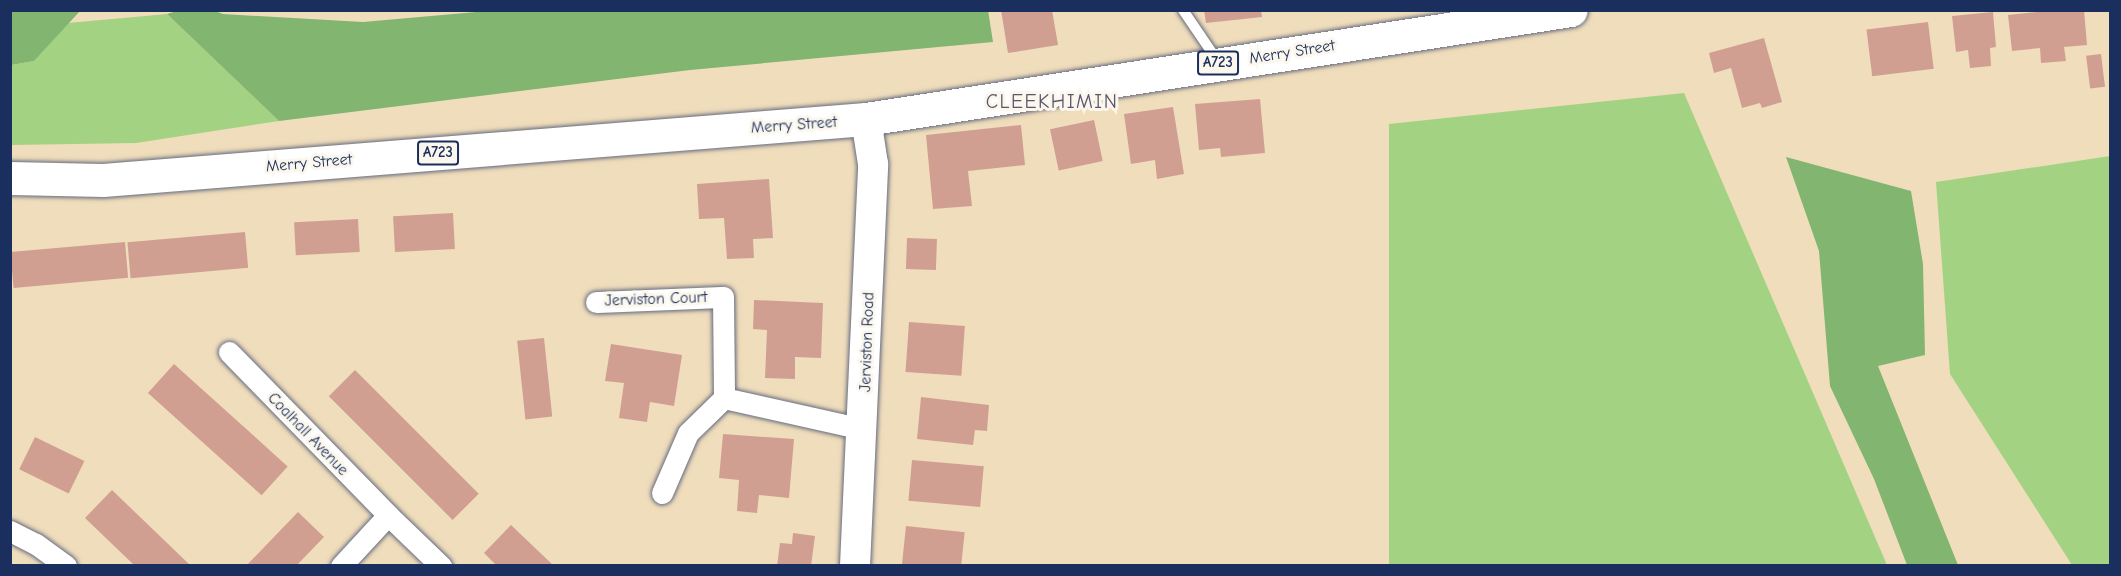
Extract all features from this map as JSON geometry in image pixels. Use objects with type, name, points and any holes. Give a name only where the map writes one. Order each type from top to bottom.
[{"type":"main road","name":"Merry Street","points":[[10,178],[103,180],[866,119],[1571,10]]},
{"type":"main road","name":"Jerviston Road","points":[[855,566],[863,429],[873,164],[866,119]]},
{"type":"street","name":"Jerviston Court","points":[[596,302],[723,297],[724,398]]},
{"type":"street","name":"Coalhall Avenue","points":[[229,352],[441,566]]},
{"type":"street","points":[[662,493],[688,433],[724,398],[863,429]]},
{"type":"street","points":[[341,566],[388,515]]},
{"type":"street","points":[[10,531],[36,544],[66,566]]},
{"type":"lane","points":[[1184,10],[1219,63]]},
{"type":"green space","points":[[11,10],[80,11],[34,61],[11,65]]},
{"type":"green space","points":[[499,10],[988,10],[993,42],[690,70],[279,121],[167,14],[177,11],[215,11],[223,14],[363,22]]},
{"type":"green space","points":[[167,14],[279,121],[136,143],[11,145],[11,65],[34,61],[68,23]]},
{"type":"green space","points":[[1684,93],[1887,565],[1389,565],[1389,124]]},
{"type":"green space","points":[[2110,156],[2110,565],[2072,565],[1950,374],[1936,182]]},
{"type":"green space","points":[[1786,157],[1911,191],[1923,264],[1925,355],[1878,366],[1958,565],[1907,565],[1874,479],[1830,386],[1819,251]]},
{"type":"building","points":[[1001,10],[1052,10],[1058,45],[1008,53]]},
{"type":"building","points":[[1204,10],[1261,10],[1262,17],[1206,23]]},
{"type":"building","points":[[2056,10],[2084,10],[2087,45],[2064,47],[2066,61],[2041,63],[2040,48],[2012,51],[2008,15]]},
{"type":"building","points":[[1993,12],[1996,47],[1990,48],[1991,66],[1970,68],[1968,50],[1956,52],[1952,16]]},
{"type":"building","points":[[1928,22],[1934,69],[1872,76],[1866,30]]},
{"type":"building","points":[[1764,38],[1782,102],[1762,108],[1760,103],[1742,108],[1731,68],[1714,73],[1709,53]]},
{"type":"building","points":[[2101,54],[2105,87],[2090,89],[2086,56]]},
{"type":"building","points":[[1260,99],[1265,153],[1221,157],[1220,148],[1199,150],[1195,104]]},
{"type":"building","points":[[1173,107],[1184,174],[1157,179],[1155,160],[1131,164],[1124,114]]},
{"type":"building","points":[[1094,120],[1103,161],[1059,170],[1050,129]]},
{"type":"building","points":[[1021,125],[1025,165],[968,171],[972,206],[933,209],[926,135]]},
{"type":"building","points":[[769,179],[773,238],[753,239],[754,258],[727,259],[724,218],[699,219],[697,184]]},
{"type":"building","points":[[453,213],[455,249],[395,252],[393,216]]},
{"type":"building","points":[[358,219],[360,252],[296,255],[294,222]]},
{"type":"building","points":[[245,232],[248,268],[131,278],[127,242]]},
{"type":"building","points":[[907,238],[937,239],[936,270],[906,269]]},
{"type":"building","points":[[125,242],[128,278],[14,288],[10,252]]},
{"type":"building","points":[[754,300],[823,303],[821,358],[795,357],[795,379],[765,378],[767,330],[753,329]]},
{"type":"building","points":[[909,322],[965,326],[961,376],[906,372]]},
{"type":"building","points":[[544,338],[552,417],[525,419],[517,341]]},
{"type":"building","points":[[611,344],[682,355],[674,406],[650,402],[647,422],[619,418],[624,383],[605,381]]},
{"type":"building","points":[[174,364],[288,466],[262,495],[148,393]]},
{"type":"building","points":[[355,370],[479,494],[453,520],[329,396]]},
{"type":"building","points":[[921,397],[989,405],[987,431],[975,430],[973,445],[917,439]]},
{"type":"building","points":[[723,434],[794,439],[789,498],[759,495],[757,513],[737,511],[739,480],[719,478]]},
{"type":"building","points":[[35,437],[84,461],[69,493],[19,469]]},
{"type":"building","points":[[912,460],[984,466],[980,507],[908,501]]},
{"type":"building","points":[[112,490],[191,566],[135,566],[85,518]]},
{"type":"building","points":[[298,512],[324,537],[296,566],[246,566]]},
{"type":"building","points":[[511,525],[554,566],[497,566],[484,553]]},
{"type":"building","points":[[906,526],[965,532],[961,566],[902,565]]},
{"type":"building","points":[[793,533],[815,536],[811,566],[777,566],[780,543],[792,544]]},
{"type":"district","name":"CLEEKHIMIN","points":[[1052,101]]}]
